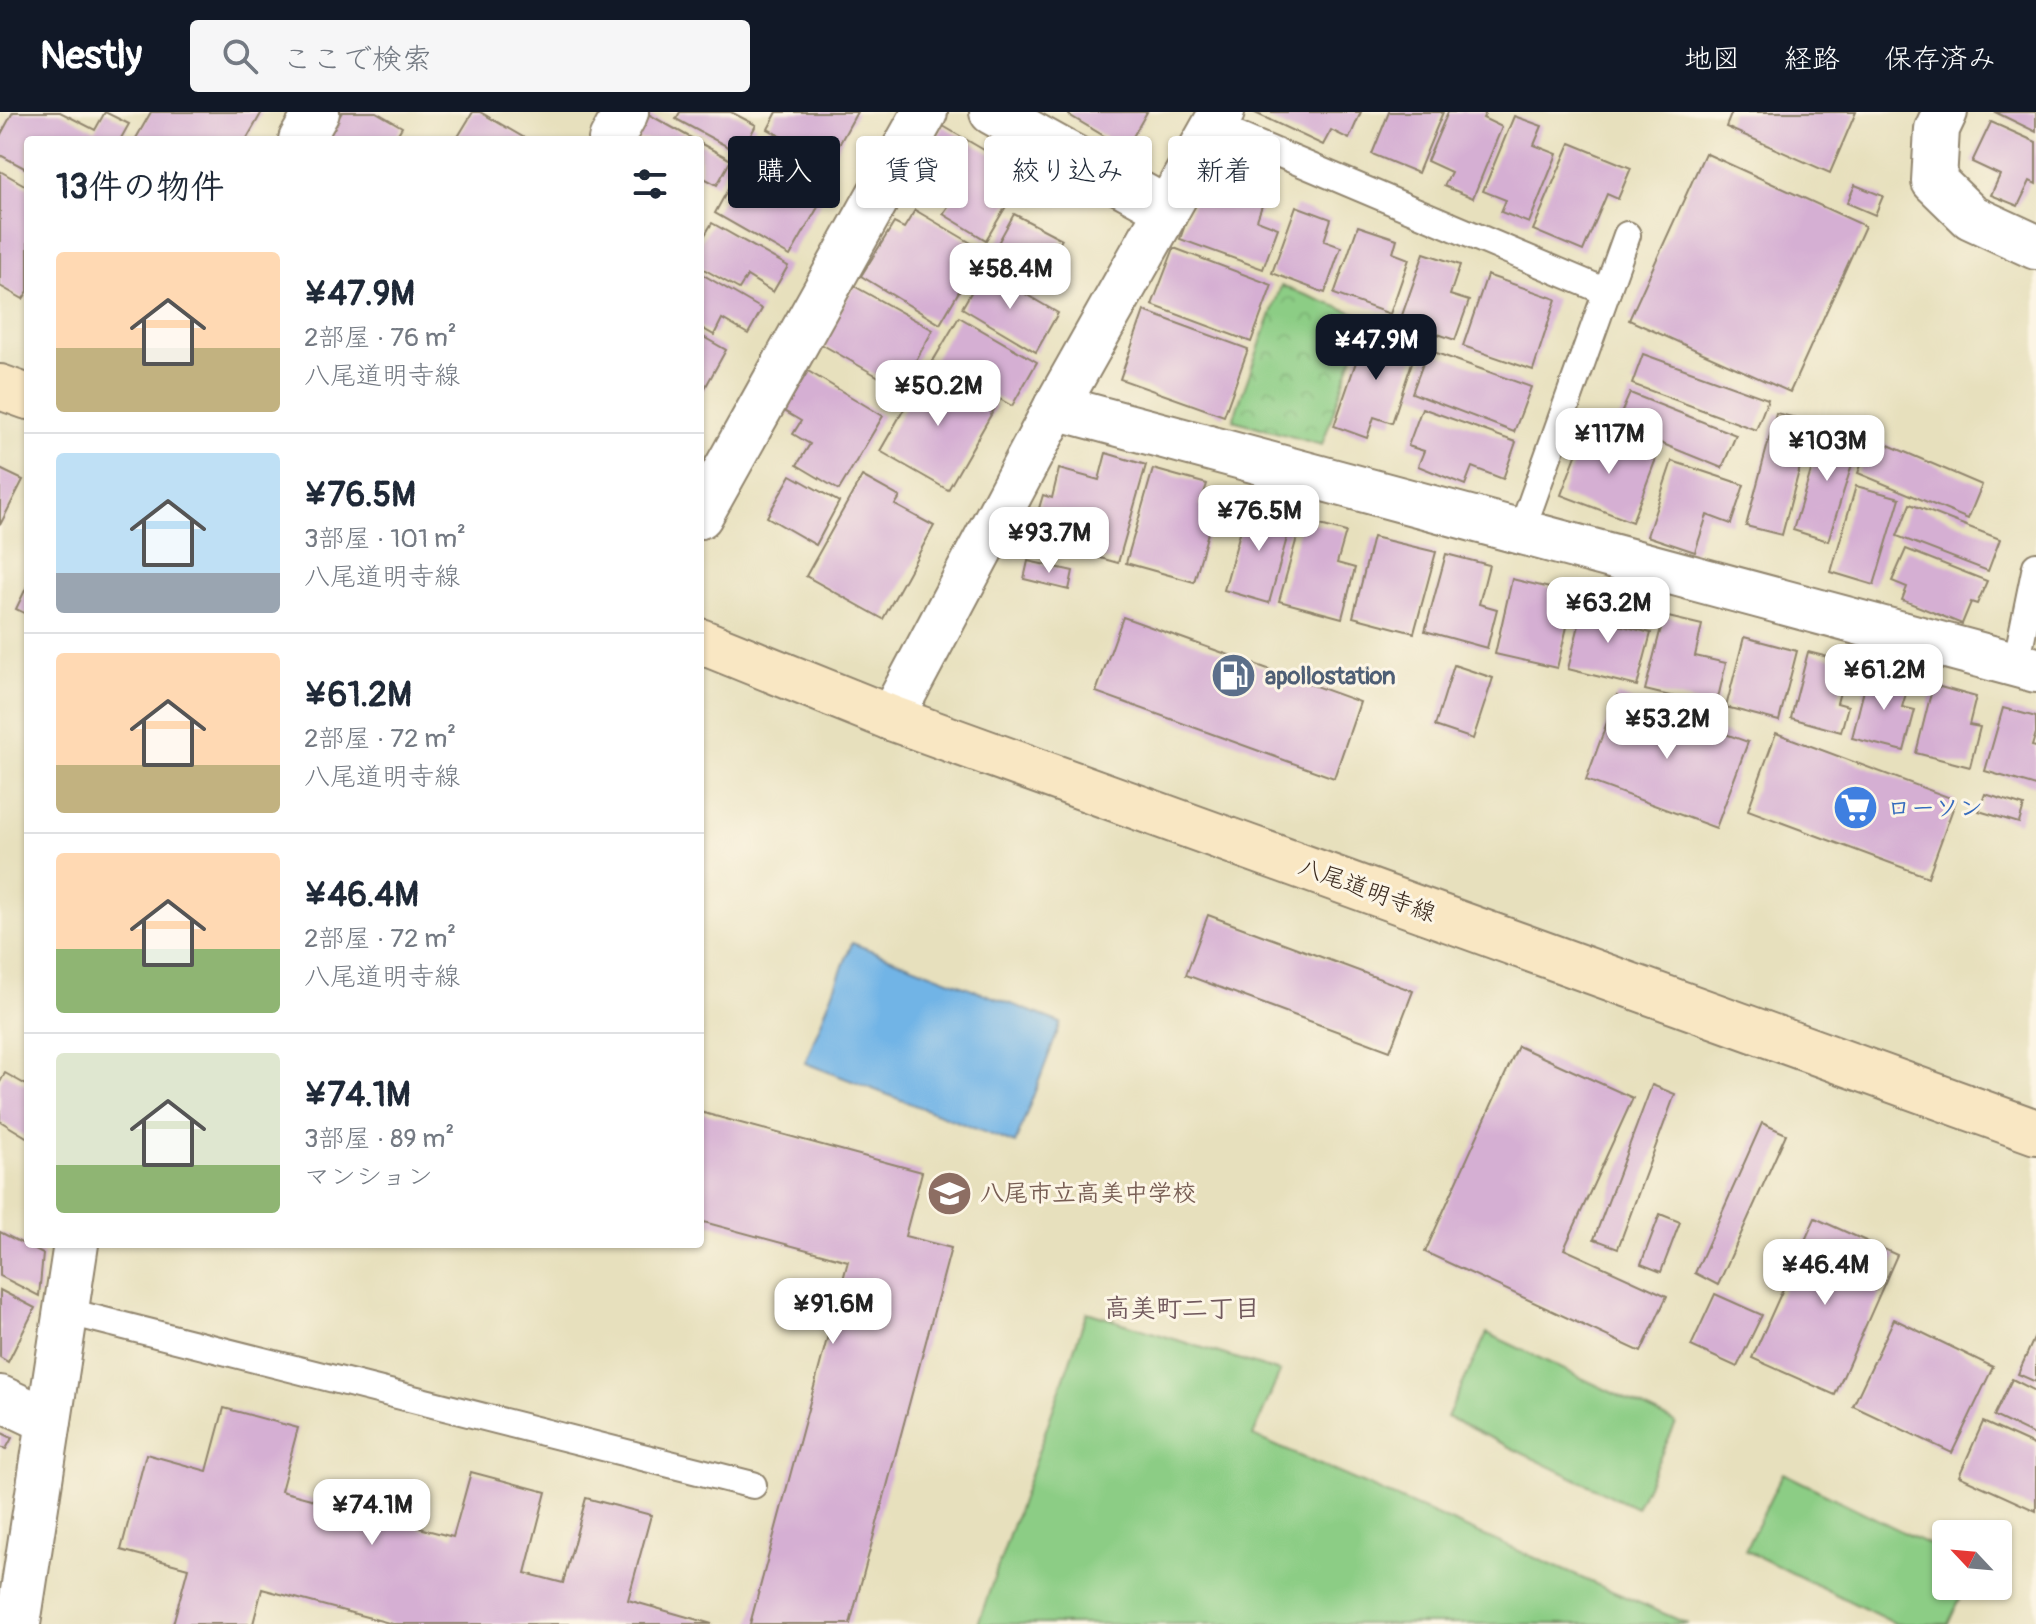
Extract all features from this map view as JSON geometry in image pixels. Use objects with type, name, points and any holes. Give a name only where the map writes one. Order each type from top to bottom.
[{"type":"main road","points":[[0,387],[24,396]]},
{"type":"main road","name":"八尾道明寺線","points":[[704,643],[891,718],[2036,1132]]},
{"type":"street","points":[[303,136],[317,112]]},
{"type":"street","points":[[613,136],[626,112]]},
{"type":"street","points":[[704,509],[925,112]]},
{"type":"street","points":[[992,112],[1167,209]]},
{"type":"street","points":[[1945,112],[1937,129],[1934,181],[1971,217],[2036,247]]},
{"type":"street","points":[[891,718],[1056,407],[1218,119]]},
{"type":"street","points":[[1056,407],[2026,667]]},
{"type":"street","points":[[18,1624],[15,1542],[49,1421],[75,1248]]},
{"type":"street","points":[[0,1398],[49,1421]]},
{"type":"lane","points":[[1218,119],[1607,292]]},
{"type":"lane","points":[[1521,532],[1627,235]]},
{"type":"lane","points":[[2026,667],[2036,566]]},
{"type":"lane","points":[[65,1311],[753,1485]]},
{"type":"green space","points":[[1281,286],[1366,317],[1322,445],[1233,420]]},
{"type":"green space","points":[[1087,1312],[1280,1372],[1253,1436],[1688,1624],[978,1624]]},
{"type":"green space","points":[[1487,1333],[1676,1423],[1636,1508],[1447,1417]]},
{"type":"green space","points":[[1783,1473],[1932,1546],[1932,1600],[1959,1600],[1948,1624],[1896,1624],[1745,1550]]},
{"type":"water","points":[[852,943],[1061,1023],[1015,1144],[805,1063]]},
{"type":"building","points":[[13,112],[60,112],[95,130],[105,112],[129,124],[122,136],[24,136],[24,168],[0,155],[0,136]]},
{"type":"building","points":[[151,112],[262,112],[248,136],[137,136]]},
{"type":"building","points":[[342,112],[376,112],[402,127],[396,136],[328,136]]},
{"type":"building","points":[[473,112],[480,112],[521,136],[458,136]]},
{"type":"building","points":[[680,112],[731,112],[756,125],[750,136],[728,136],[728,147],[676,119]]},
{"type":"building","points":[[777,112],[857,112],[840,143],[840,136],[781,136],[768,129]]},
{"type":"building","points":[[1070,112],[1147,112],[1133,136],[1104,136],[1069,115]]},
{"type":"building","points":[[1253,112],[1361,112],[1349,139],[1331,130],[1323,145]]},
{"type":"building","points":[[1389,112],[1443,112],[1418,173],[1372,154]]},
{"type":"building","points":[[1448,112],[1486,112],[1483,118],[1502,127],[1473,198],[1444,186],[1451,172],[1427,161]]},
{"type":"building","points":[[1732,112],[1856,112],[1830,173],[1726,127]]},
{"type":"building","points":[[1995,112],[2036,112],[2036,132]]},
{"type":"building","points":[[648,114],[688,136],[636,136]]},
{"type":"building","points":[[1514,116],[1542,126],[1534,145],[1557,154],[1529,223],[1501,212],[1506,200],[1483,191]]},
{"type":"building","points":[[1991,122],[2036,142],[2036,184],[2030,181],[2018,206],[1991,195],[2000,175],[1972,162]]},
{"type":"building","points":[[943,126],[960,136],[937,136]]},
{"type":"building","points":[[968,141],[984,150],[984,208],[1005,208],[986,240],[943,214],[947,208],[968,208]]},
{"type":"building","points":[[1570,143],[1631,168],[1618,199],[1607,194],[1583,251],[1533,230]]},
{"type":"building","points":[[704,145],[728,158],[728,165],[717,185],[704,178]]},
{"type":"building","points":[[1705,153],[1865,226],[1790,392],[1629,320]]},
{"type":"building","points":[[0,171],[24,185],[24,297],[0,286]]},
{"type":"building","points":[[1855,185],[1883,196],[1875,215],[1847,203]]},
{"type":"building","points":[[728,189],[728,208],[817,208],[790,256],[715,213]]},
{"type":"building","points":[[1296,206],[1331,219],[1324,241],[1341,247],[1325,293],[1272,273]]},
{"type":"building","points":[[1191,208],[1261,208],[1257,220],[1278,228],[1263,269],[1180,239]]},
{"type":"building","points":[[915,210],[983,250],[940,324],[861,276],[894,223],[904,228]]},
{"type":"building","points":[[1014,214],[1062,239],[1037,287],[988,261]]},
{"type":"building","points":[[712,223],[788,266],[773,292],[747,276],[739,289],[704,269],[704,236]]},
{"type":"building","points":[[1358,226],[1397,239],[1393,253],[1409,259],[1390,314],[1334,294]]},
{"type":"building","points":[[1174,248],[1272,285],[1251,342],[1152,305]]},
{"type":"building","points":[[1424,253],[1460,265],[1450,295],[1469,301],[1455,340],[1400,321]]},
{"type":"building","points":[[984,270],[1058,313],[1036,352],[962,308]]},
{"type":"building","points":[[704,275],[762,309],[748,334],[722,319],[714,335],[704,329]]},
{"type":"building","points":[[1487,275],[1556,299],[1533,370],[1463,346]]},
{"type":"building","points":[[854,286],[933,330],[900,389],[821,344]]},
{"type":"building","points":[[1144,311],[1248,349],[1224,416],[1120,379]]},
{"type":"building","points":[[959,317],[1037,362],[1012,406],[933,361]]},
{"type":"building","points":[[1368,327],[1418,344],[1392,423],[1374,417],[1367,438],[1334,426]]},
{"type":"building","points":[[704,337],[726,350],[704,390]]},
{"type":"building","points":[[1428,350],[1531,387],[1514,432],[1412,393]]},
{"type":"building","points":[[1643,354],[1768,399],[1756,430],[1632,384]]},
{"type":"building","points":[[928,367],[996,406],[948,490],[880,451]]},
{"type":"building","points":[[808,371],[883,416],[839,490],[797,465],[810,444],[793,434],[801,421],[784,411]]},
{"type":"building","points":[[1630,393],[1736,435],[1722,468],[1616,425]]},
{"type":"building","points":[[1422,408],[1516,442],[1503,479],[1472,467],[1465,485],[1418,466],[1424,451],[1408,446]]},
{"type":"building","points":[[1776,413],[1812,422],[1782,535],[1746,526]]},
{"type":"building","points":[[1825,425],[1861,436],[1828,541],[1793,530]]},
{"type":"building","points":[[1586,429],[1657,456],[1632,522],[1561,495]]},
{"type":"building","points":[[1872,438],[1982,485],[1968,519],[1858,473]]},
{"type":"building","points":[[1106,453],[1146,465],[1118,563],[1030,538],[1043,495],[1052,498],[1059,469],[1099,480]]},
{"type":"building","points":[[1672,461],[1744,485],[1731,524],[1707,515],[1695,552],[1647,536]]},
{"type":"building","points":[[0,469],[23,480],[0,525]]},
{"type":"building","points":[[1153,469],[1207,484],[1200,505],[1215,508],[1194,582],[1126,563]]},
{"type":"building","points":[[791,475],[839,502],[816,545],[767,517]]},
{"type":"building","points":[[862,476],[900,497],[895,505],[934,526],[883,619],[806,576]]},
{"type":"building","points":[[1856,486],[1900,498],[1874,585],[1831,572]]},
{"type":"building","points":[[1248,504],[1293,516],[1269,603],[1224,590]]},
{"type":"building","points":[[1910,504],[2000,539],[1988,571],[1897,536]]},
{"type":"building","points":[[1302,520],[1346,532],[1337,563],[1355,568],[1342,618],[1279,601]]},
{"type":"building","points":[[1373,537],[1436,552],[1414,633],[1353,617]]},
{"type":"building","points":[[1906,549],[1987,581],[1977,604],[1971,602],[1962,624],[1902,600],[1907,587],[1892,581]]},
{"type":"building","points":[[1446,554],[1489,565],[1479,604],[1497,609],[1487,648],[1425,631]]},
{"type":"building","points":[[1028,561],[1073,571],[1069,590],[1024,579]]},
{"type":"building","points":[[1512,579],[1575,594],[1557,668],[1495,654]]},
{"type":"building","points":[[24,592],[24,613],[16,609]]},
{"type":"building","points":[[1586,597],[1624,608],[1619,625],[1651,633],[1637,686],[1568,669]]},
{"type":"building","points":[[1664,616],[1702,625],[1695,656],[1726,663],[1716,707],[1645,690]]},
{"type":"building","points":[[1123,617],[1360,702],[1334,778],[1096,692]]},
{"type":"building","points":[[1744,637],[1797,651],[1779,721],[1726,707]]},
{"type":"building","points":[[1808,652],[1848,662],[1837,703],[1848,706],[1841,732],[1791,718]]},
{"type":"building","points":[[1454,665],[1493,678],[1473,739],[1435,726]]},
{"type":"building","points":[[1869,670],[1910,680],[1902,707],[1915,710],[1904,751],[1852,738]]},
{"type":"building","points":[[1933,685],[1976,697],[1969,725],[1980,727],[1970,767],[1916,753]]},
{"type":"building","points":[[1617,695],[1748,742],[1716,828],[1586,780]]},
{"type":"building","points":[[2003,708],[2036,717],[2032,746],[2036,747],[2036,786],[1985,771]]},
{"type":"building","points":[[1776,733],[1956,800],[1928,877],[1748,810]]},
{"type":"building","points":[[1985,794],[2024,806],[2019,823],[1979,811]]},
{"type":"building","points":[[1208,915],[1413,991],[1390,1051],[1186,975]]},
{"type":"building","points":[[1518,1046],[1633,1098],[1564,1249],[1667,1296],[1641,1352],[1425,1252]]},
{"type":"building","points":[[5,1073],[24,1084],[24,1136],[0,1121],[0,1082]]},
{"type":"building","points":[[1652,1085],[1675,1094],[1618,1248],[1594,1239]]},
{"type":"building","points":[[704,1113],[922,1172],[905,1236],[951,1248],[850,1624],[750,1624],[848,1261],[704,1222]]},
{"type":"building","points":[[1762,1123],[1786,1134],[1718,1285],[1695,1273]]},
{"type":"building","points":[[1660,1214],[1680,1222],[1661,1272],[1641,1264]]},
{"type":"building","points":[[1815,1218],[1897,1255],[1835,1395],[1752,1358]]},
{"type":"building","points":[[0,1232],[24,1244],[24,1248],[43,1254],[39,1296],[0,1276]]},
{"type":"building","points":[[0,1290],[35,1308],[8,1362],[0,1357]]},
{"type":"building","points":[[1715,1294],[1762,1315],[1737,1367],[1691,1346]]},
{"type":"building","points":[[1894,1319],[1993,1367],[1952,1453],[1853,1406]]},
{"type":"building","points":[[2036,1334],[2036,1382],[2018,1374]]},
{"type":"building","points":[[2012,1379],[2036,1391],[2036,1436],[1994,1416]]},
{"type":"building","points":[[224,1408],[298,1428],[281,1491],[453,1537],[471,1472],[546,1492],[525,1573],[563,1583],[586,1498],[651,1515],[628,1600],[712,1624],[393,1624],[262,1589],[253,1624],[173,1624],[188,1568],[121,1550],[146,1454],[207,1471]]},
{"type":"building","points":[[1983,1422],[2036,1446],[2036,1511],[1959,1476]]},
{"type":"building","points":[[0,1432],[12,1438],[6,1449],[0,1447]]},
{"type":"place","name":"apollostation","points":[[1234,676]]},
{"type":"place","name":"ローソン","points":[[1856,808]]},
{"type":"place","name":"八尾市立高美中学校","points":[[949,1193]]},
{"type":"district","name":"高美町二丁目","points":[[1182,1309]]}]
